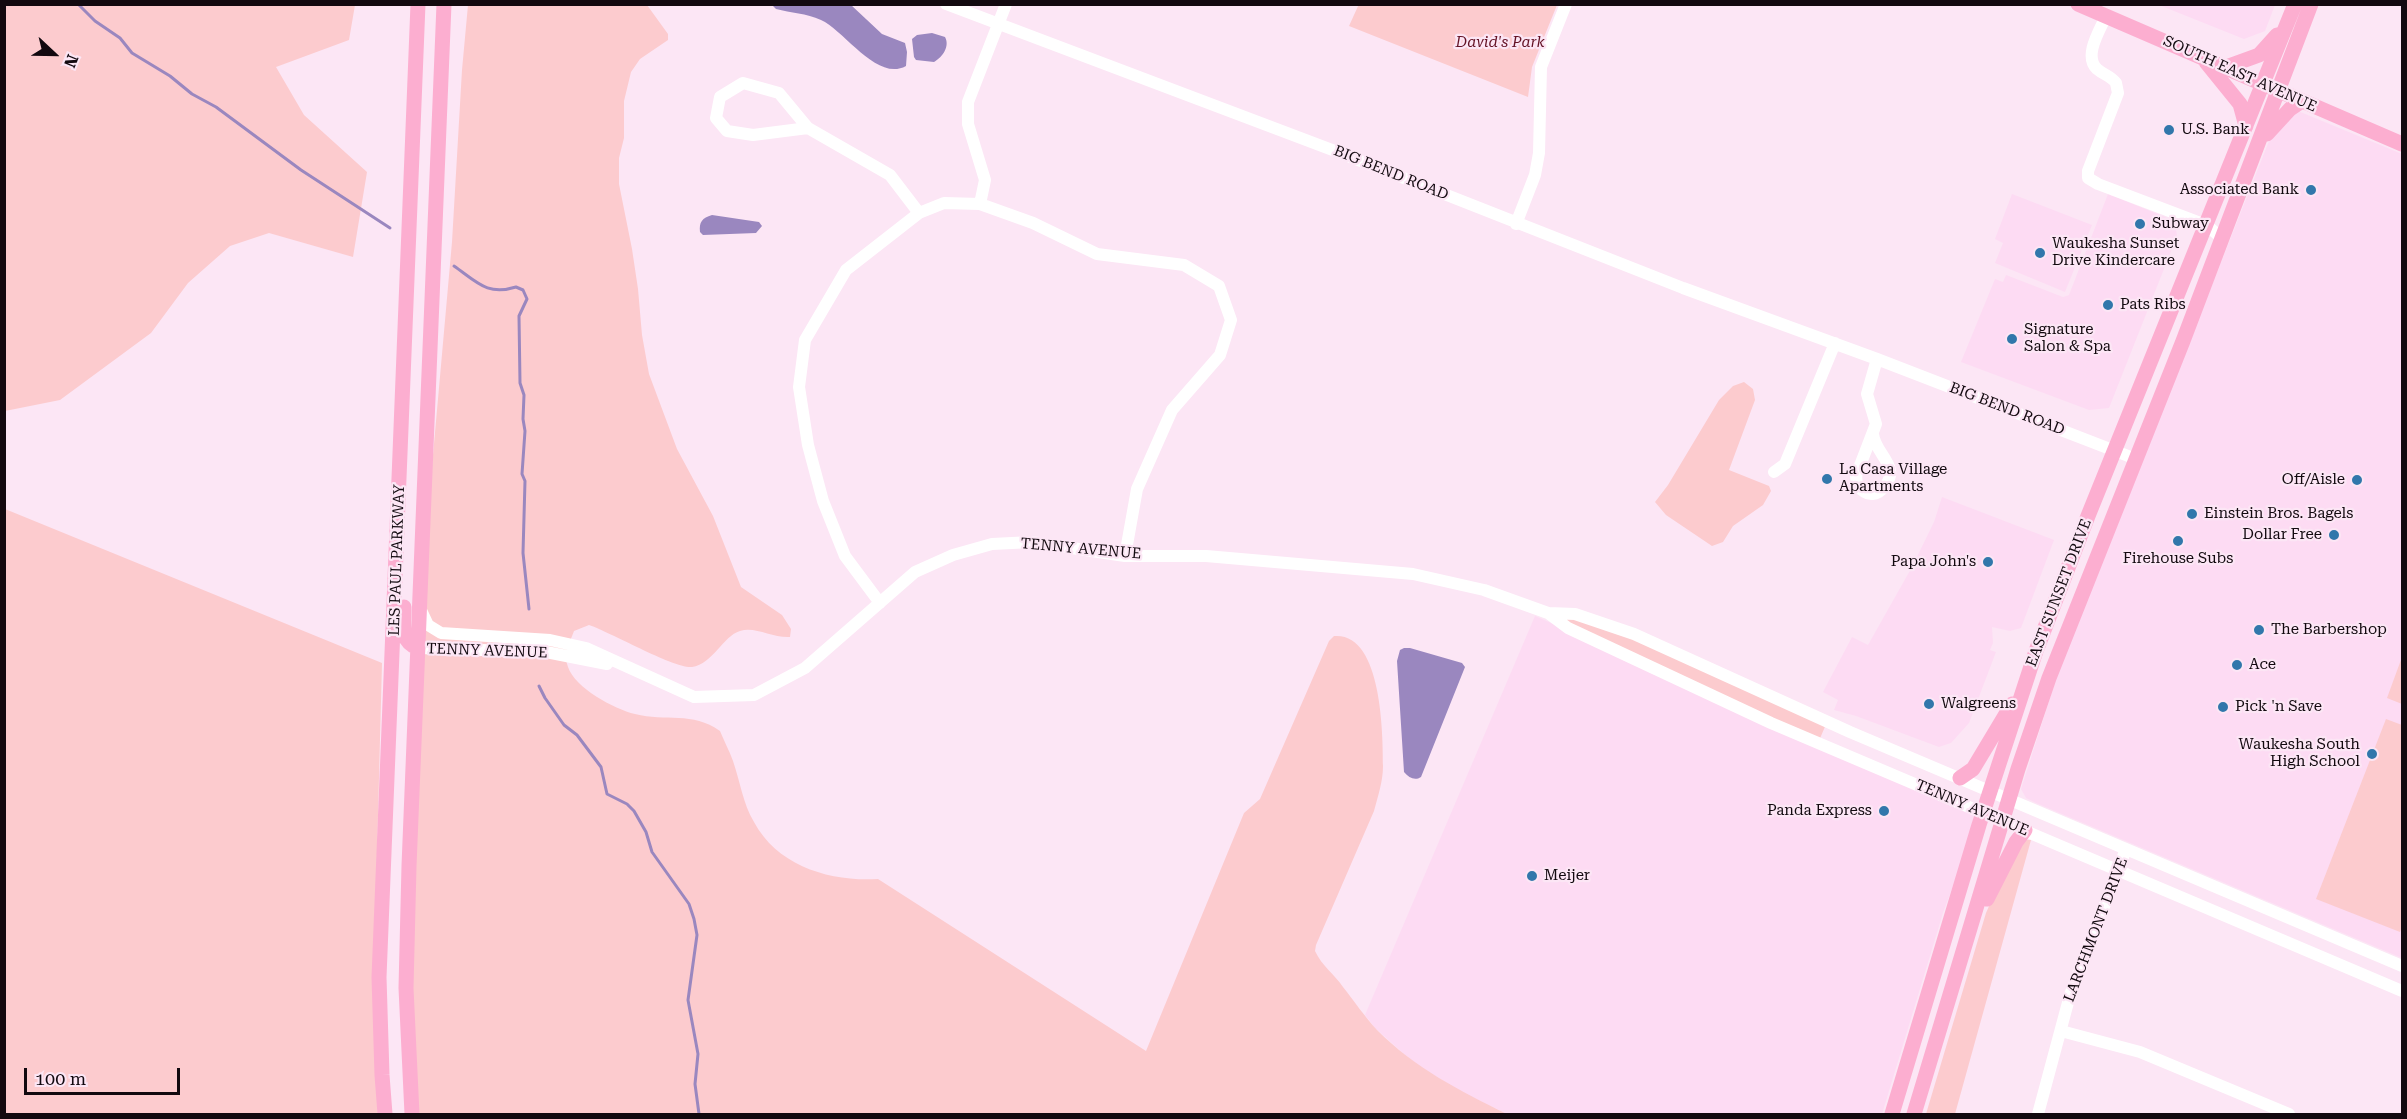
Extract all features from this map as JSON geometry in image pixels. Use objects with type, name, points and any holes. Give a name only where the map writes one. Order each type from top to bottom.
[{"type":"main road","name":"LES PAUL PARKWAY","points":[[385,1114],[379,977],[418,4]]},
{"type":"main road","name":"LES PAUL PARKWAY","points":[[412,1114],[406,988],[444,4]]},
{"type":"main road","name":"SOUTH EAST AVENUE","points":[[2079,4],[2403,144]]},
{"type":"main road","name":"EAST SUNSET DRIVE","points":[[1914,1114],[2009,799],[2049,678],[2258,146],[2311,4]]},
{"type":"main road","points":[[2226,67],[2263,52],[2274,41],[2294,7]]},
{"type":"main road","name":"EAST SUNSET DRIVE","points":[[1892,1114],[1983,812],[2023,689],[2061,586],[2294,7]]},
{"type":"main road","points":[[2202,58],[2226,83],[2240,104],[2246,126]]},
{"type":"main road","points":[[2258,146],[2276,122],[2302,101]]},
{"type":"main road","points":[[403,415],[408,483],[404,639],[409,645],[418,648]]},
{"type":"main road","points":[[1960,778],[1973,769],[2023,689]]},
{"type":"main road","points":[[1974,919],[1989,897],[2016,842],[2025,831]]},
{"type":"street","name":"BIG BEND ROAD","points":[[946,4],[1335,151],[1683,288],[1835,343],[2136,459]]},
{"type":"street","points":[[980,204],[985,180],[968,124],[968,102],[1006,4]]},
{"type":"street","points":[[1516,224],[1535,175],[1539,153],[1540,67],[1566,4]]},
{"type":"street","points":[[2106,16],[2092,49],[2092,59],[2096,68],[2113,79],[2118,86],[2118,93],[2088,171],[2088,178],[2098,184],[2206,225],[2222,238]]},
{"type":"street","points":[[808,128],[753,135],[727,131],[716,117],[720,97],[743,83],[779,93],[808,128],[890,175],[919,213]]},
{"type":"street","points":[[880,603],[845,556],[823,501],[808,445],[799,387],[805,340],[846,270],[919,213],[944,203],[980,204],[1034,223],[1097,254],[1130,260],[1184,265],[1219,286],[1231,320],[1220,355],[1172,410],[1137,489],[1125,555]]},
{"type":"street","points":[[1774,472],[1779,471],[1785,464],[1835,343]]},
{"type":"street","points":[[1873,434],[1876,418],[1867,394],[1877,359]]},
{"type":"street","name":"TENNY AVENUE","points":[[420,608],[428,625],[441,633],[550,640],[586,648],[694,697],[754,694],[805,668],[915,572],[953,555],[992,544],[1032,542],[1125,555],[1206,556],[1399,572],[1457,582],[1548,613],[1575,614],[1604,622],[1827,722],[2403,966]]},
{"type":"street","name":"TENNY AVENUE","points":[[1548,613],[1568,628],[1755,716],[2403,991]]},
{"type":"street","name":"TENNY AVENUE","points":[[418,648],[546,652],[626,667]]},
{"type":"street","points":[[1688,683],[1697,662]]},
{"type":"street","points":[[1818,743],[1827,722]]},
{"type":"street","points":[[2061,845],[2069,824]]},
{"type":"street","name":"LARCHMONT DRIVE","points":[[2038,1114],[2079,969],[2126,849]]},
{"type":"street","points":[[2061,1031],[2140,1052],[2289,1114]]},
{"type":"shaded area","points":[[772,5],[851,5],[882,34],[905,43],[906,66],[895,69],[884,67],[862,53],[821,20],[776,9]]},
{"type":"shaded area","points":[[2159,5],[2275,5],[2265,31],[2244,39]]},
{"type":"shaded area","points":[[932,33],[945,37],[947,44],[945,51],[934,62],[916,60],[912,39],[917,35]]},
{"type":"shaded area","points":[[2298,111],[2402,154],[2402,958],[2036,803],[2026,798],[2021,789],[2057,676],[2273,131]]},
{"type":"shaded area","name":"Waukesha Sunset Drive Kindercare","points":[[2012,194],[2092,225],[2065,292],[1995,263],[2003,243],[1995,239]]},
{"type":"shaded area","points":[[2108,194],[2175,221],[2177,236],[2109,408],[2089,410],[1961,362],[1995,279],[2003,282],[2006,275],[2063,297],[2069,295]]},
{"type":"shaded area","points":[[712,215],[759,222],[762,226],[756,233],[703,235],[700,232],[701,223]]},
{"type":"shaded area","points":[[1942,497],[2054,540],[2021,628],[2010,631],[1992,627],[1993,643],[1990,650],[1996,652],[1969,723],[1951,743],[1939,747],[1834,710],[1838,700],[1823,692],[1852,637],[1868,645],[1912,567],[1934,522]]},
{"type":"shaded area","points":[[1535,616],[1981,810],[1943,913],[1882,1114],[1507,1114],[1459,1091],[1414,1063],[1375,1028],[1365,1015]]},
{"type":"shaded area","points":[[1404,648],[1462,663],[1465,667],[1421,777],[1417,779],[1404,772],[1397,661],[1400,650]]},
{"type":"green space","points":[[5,4],[355,5],[349,40],[276,67],[304,115],[367,172],[353,257],[269,233],[230,246],[188,283],[151,333],[60,400],[5,411]]},
{"type":"green space","name":"David's Park","points":[[1359,4],[1557,5],[1532,67],[1528,97],[1349,26]]},
{"type":"green space","points":[[468,5],[647,5],[668,34],[668,40],[640,59],[631,72],[624,101],[624,138],[619,158],[619,184],[632,249],[649,374],[677,449],[713,516],[741,587],[782,615],[791,629],[790,637],[752,630],[740,631],[728,638],[706,661],[692,667],[657,656],[589,625],[574,631],[567,653],[568,667],[578,682],[596,696],[626,711],[646,716],[699,721],[720,731],[733,761],[750,815],[764,837],[777,850],[792,861],[825,874],[843,878],[878,879],[1146,1051],[1244,813],[1260,799],[1329,641],[1334,636],[1350,639],[1362,650],[1371,667],[1376,687],[1382,731],[1382,777],[1374,811],[1315,951],[1368,1020],[1392,1044],[1439,1078],[1507,1114],[415,1114],[410,1014],[423,567],[452,242]]},
{"type":"green space","points":[[1744,382],[1753,389],[1755,400],[1729,470],[1769,486],[1771,491],[1763,505],[1733,526],[1723,542],[1712,546],[1666,515],[1655,502],[1668,485],[1719,400],[1733,386]]},
{"type":"green space","points":[[5,509],[382,663],[373,1005],[378,1114],[5,1114]]},
{"type":"green space","points":[[1548,613],[1575,614],[1827,722],[1818,743]]},
{"type":"green space","points":[[2402,657],[2402,704],[2387,698]]},
{"type":"green space","points":[[2386,719],[2402,725],[2402,926],[2400,932],[2316,899]]},
{"type":"green space","points":[[2025,840],[2031,840],[1955,1114],[1926,1114],[1986,913],[2000,881]]},
{"type":"waterway","points":[[78,4],[95,21],[120,38],[132,53],[170,76],[192,94],[216,107],[301,170],[390,228]]},
{"type":"waterway","points":[[454,266],[490,289],[516,287],[523,290],[527,299],[519,316],[520,383],[524,395],[525,431],[522,474],[525,481],[523,553],[529,609]]},
{"type":"waterway","points":[[539,686],[564,725],[577,735],[601,767],[607,794],[627,804],[634,811],[646,832],[652,852],[689,904],[697,935],[688,1000],[698,1054],[695,1084],[699,1114]]},
{"type":"place","name":"U.S. Bank","points":[[2169,130]]},
{"type":"place","name":"Associated Bank","points":[[2311,190]]},
{"type":"place","name":"Subway","points":[[2140,224]]},
{"type":"place","name":"Waukesha Sunset Drive Kindercare","points":[[2040,253]]},
{"type":"place","name":"Pats Ribs","points":[[2108,305]]},
{"type":"place","name":"Signature Salon & Spa","points":[[2012,339]]},
{"type":"place","name":"La Casa Village Apartments","points":[[1827,479]]},
{"type":"place","name":"Off/Aisle","points":[[2357,480]]},
{"type":"place","name":"Einstein Bros. Bagels","points":[[2192,514]]},
{"type":"place","name":"Dollar Free","points":[[2334,535]]},
{"type":"place","name":"Firehouse Subs","points":[[2178,541]]},
{"type":"place","name":"Papa John's","points":[[1988,562]]},
{"type":"place","name":"The Barbershop","points":[[2259,630]]},
{"type":"place","name":"Ace","points":[[2237,665]]},
{"type":"place","name":"Walgreens","points":[[1929,704]]},
{"type":"place","name":"Pick 'n Save","points":[[2223,707]]},
{"type":"place","name":"Waukesha South High School","points":[[2372,754]]},
{"type":"place","name":"Panda Express","points":[[1884,811]]},
{"type":"place","name":"Meijer","points":[[1532,876]]}]
